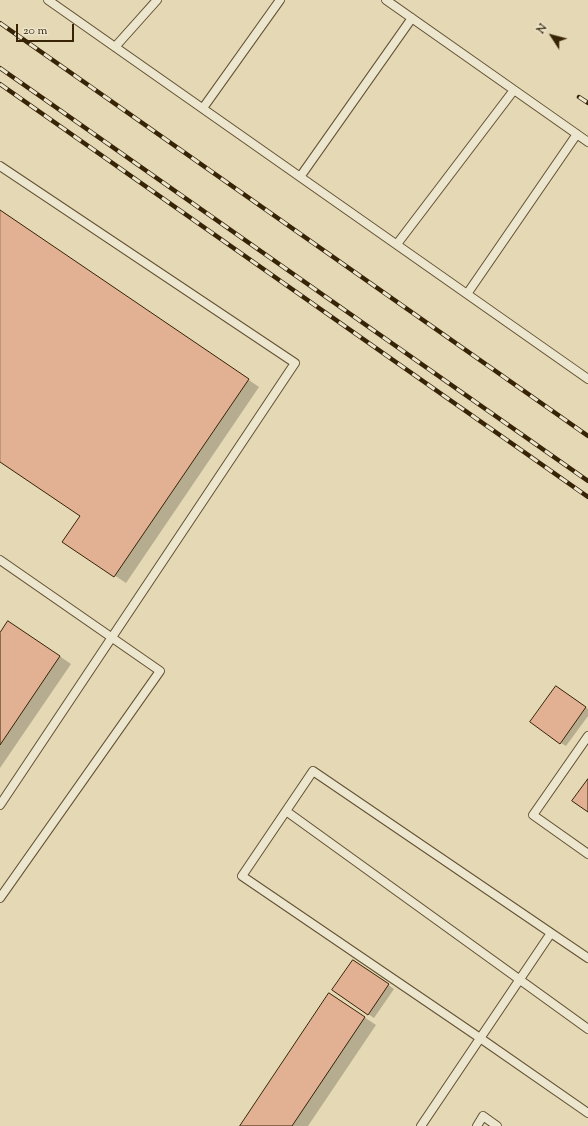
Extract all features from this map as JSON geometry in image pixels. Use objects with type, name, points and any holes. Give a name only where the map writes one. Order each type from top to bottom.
[{"type":"lane","points":[[48,0],[588,378]]},
{"type":"lane","points":[[115,47],[157,0]]},
{"type":"lane","points":[[202,108],[280,0]]},
{"type":"lane","points":[[386,0],[588,142]]},
{"type":"lane","points":[[300,177],[412,18]]},
{"type":"lane","points":[[397,244],[514,90]]},
{"type":"lane","points":[[467,294],[577,134]]},
{"type":"lane","points":[[0,166],[295,364],[0,805]]},
{"type":"lane","points":[[0,560],[160,671],[0,898]]},
{"type":"lane","points":[[588,736],[533,815],[588,854]]},
{"type":"lane","points":[[588,958],[313,771],[242,876],[588,1113]]},
{"type":"lane","points":[[286,811],[588,1029]]},
{"type":"lane","points":[[421,1126],[551,933]]},
{"type":"lane","points":[[477,1126],[483,1116],[497,1126]]},
{"type":"building","points":[[0,210],[249,379],[114,577],[62,542],[80,516],[0,462]]},
{"type":"building","points":[[8,621],[60,656],[0,745],[0,633]]},
{"type":"building","points":[[556,686],[586,707],[560,744],[530,722]]},
{"type":"building","points":[[588,779],[588,812],[572,801]]},
{"type":"building","points":[[353,960],[389,984],[368,1015],[332,990]]},
{"type":"building","points":[[329,993],[365,1017],[292,1126],[240,1126]]},
{"type":"railway","points":[[0,23],[588,436]]},
{"type":"railway","points":[[0,68],[588,481]]},
{"type":"railway","points":[[0,84],[588,497]]},
{"type":"railway","points":[[579,97],[588,103]]}]
